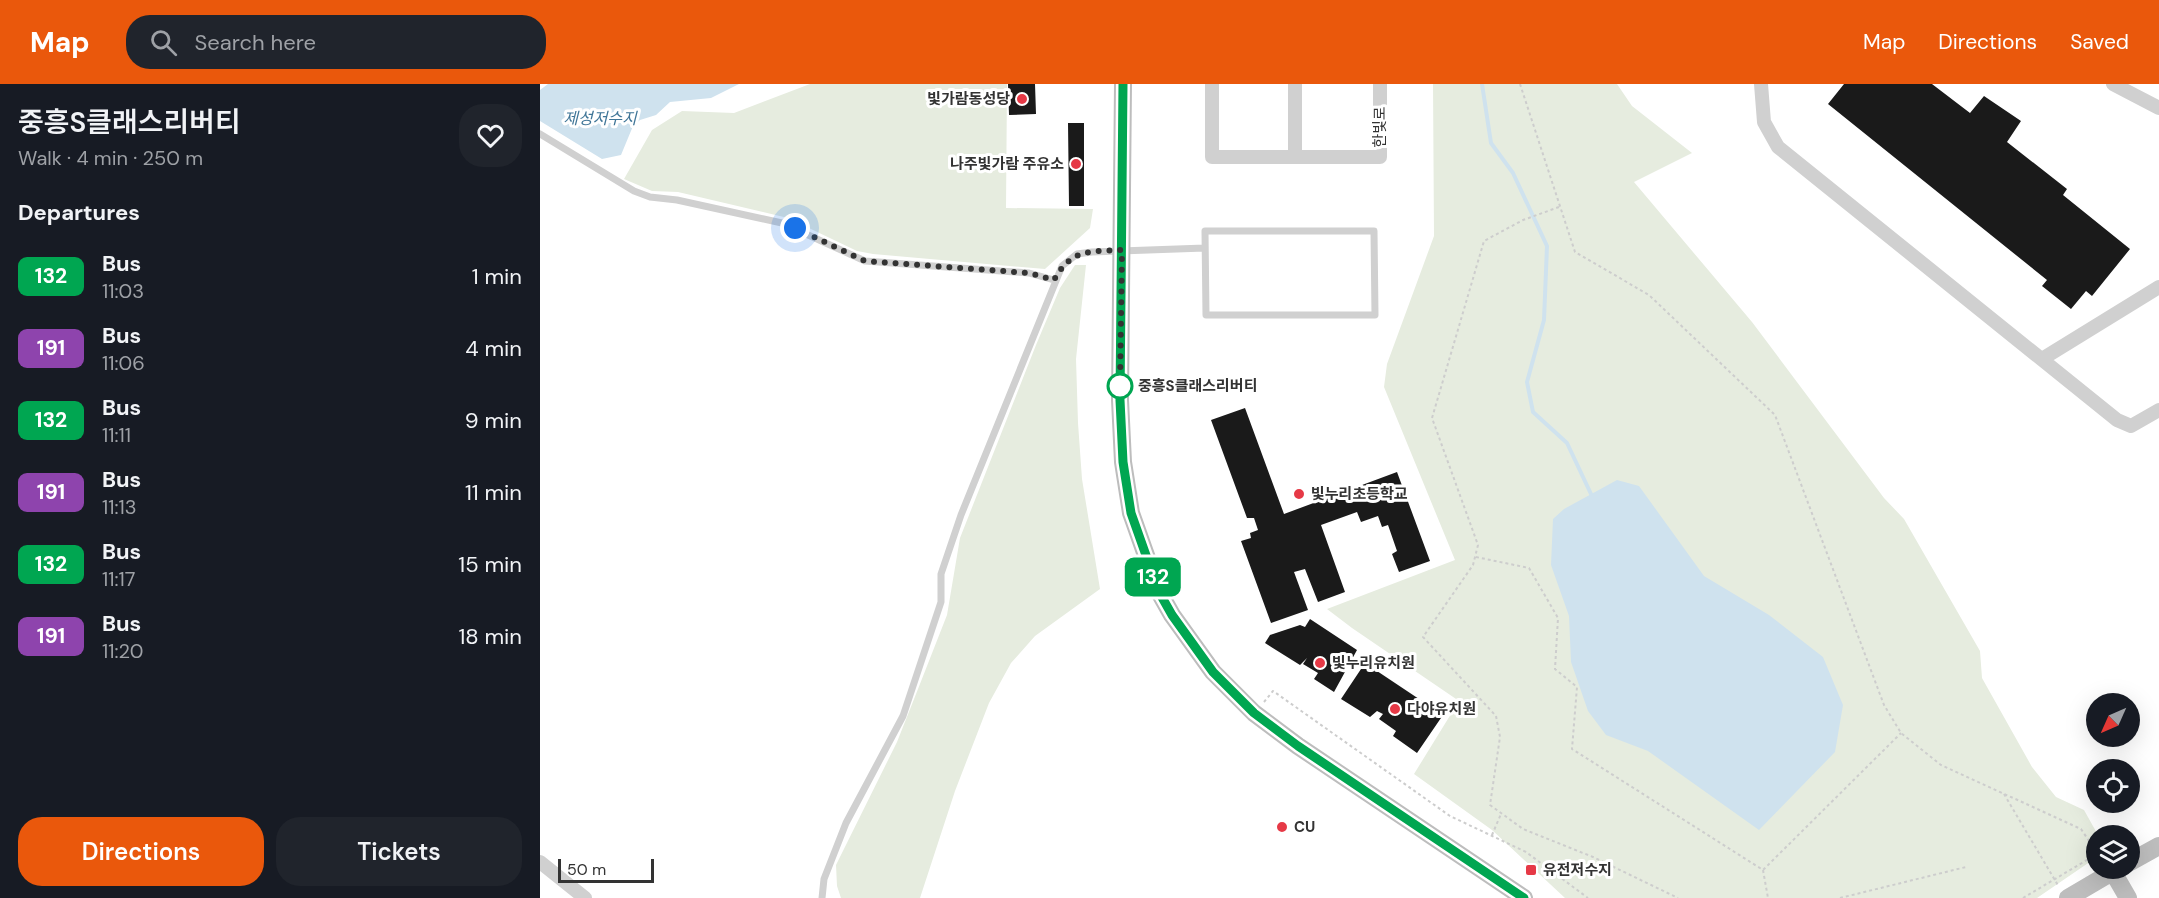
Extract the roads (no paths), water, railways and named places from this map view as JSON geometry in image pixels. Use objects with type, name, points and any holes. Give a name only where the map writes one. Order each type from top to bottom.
[{"type":"street","points":[[1123,84],[1121,431],[1125,483],[1131,513],[1159,592],[1172,615],[1213,672],[1254,713],[1298,746],[1524,898]]},
{"type":"street","name":"한빛로","points":[[1212,84],[1212,157],[1380,157],[1380,84]]},
{"type":"street","points":[[1294,84],[1294,157]]},
{"type":"street","points":[[1761,84],[1764,122],[1778,147],[2116,420],[2131,426],[2159,410]]},
{"type":"street","points":[[2114,84],[2159,108]]},
{"type":"street","points":[[2042,359],[2159,287]]},
{"type":"street","points":[[2140,856],[2159,846]]},
{"type":"street","points":[[540,862],[585,898]]},
{"type":"street","points":[[2064,893],[2098,879]]},
{"type":"street","points":[[2114,879],[2128,898]]},
{"type":"lane","points":[[540,134],[634,191],[650,197],[677,200],[782,223],[865,261],[1029,273],[1054,280]]},
{"type":"lane","points":[[1205,231],[1374,231],[1374,315],[1206,315],[1205,248],[1205,231]]},
{"type":"lane","points":[[822,898],[824,879],[846,823],[903,716],[941,602],[941,574],[961,515],[1054,280],[1062,266],[1077,254],[1122,250],[1205,248]]},
{"type":"water","name":"제성저수지","points":[[548,84],[739,84],[711,98],[670,102],[656,115],[640,120],[633,126],[621,155],[602,159],[540,121],[540,90]]},
{"type":"water","points":[[1617,480],[1639,486],[1704,576],[1769,615],[1823,657],[1843,705],[1835,752],[1759,830],[1648,751],[1606,735],[1588,711],[1571,662],[1569,616],[1551,565],[1553,519],[1564,509]]},
{"type":"waterway","points":[[1482,84],[1491,143],[1513,173],[1547,246],[1544,320],[1527,382],[1533,412],[1567,443],[1591,494]]},
{"type":"place","name":"빛가람동성당","points":[[1022,99]]},
{"type":"place","name":"나주빛가람 주유소","points":[[1076,164]]},
{"type":"place","name":"중흥S클래스리버티","points":[[1120,386]]},
{"type":"place","name":"빛누리초등학교","points":[[1299,494]]},
{"type":"place","name":"빛누리유치원","points":[[1320,663]]},
{"type":"place","name":"다야유치원","points":[[1395,709]]},
{"type":"place","name":"CU","points":[[1282,827]]},
{"type":"place","name":"유전저수지","points":[[1531,870]]}]
